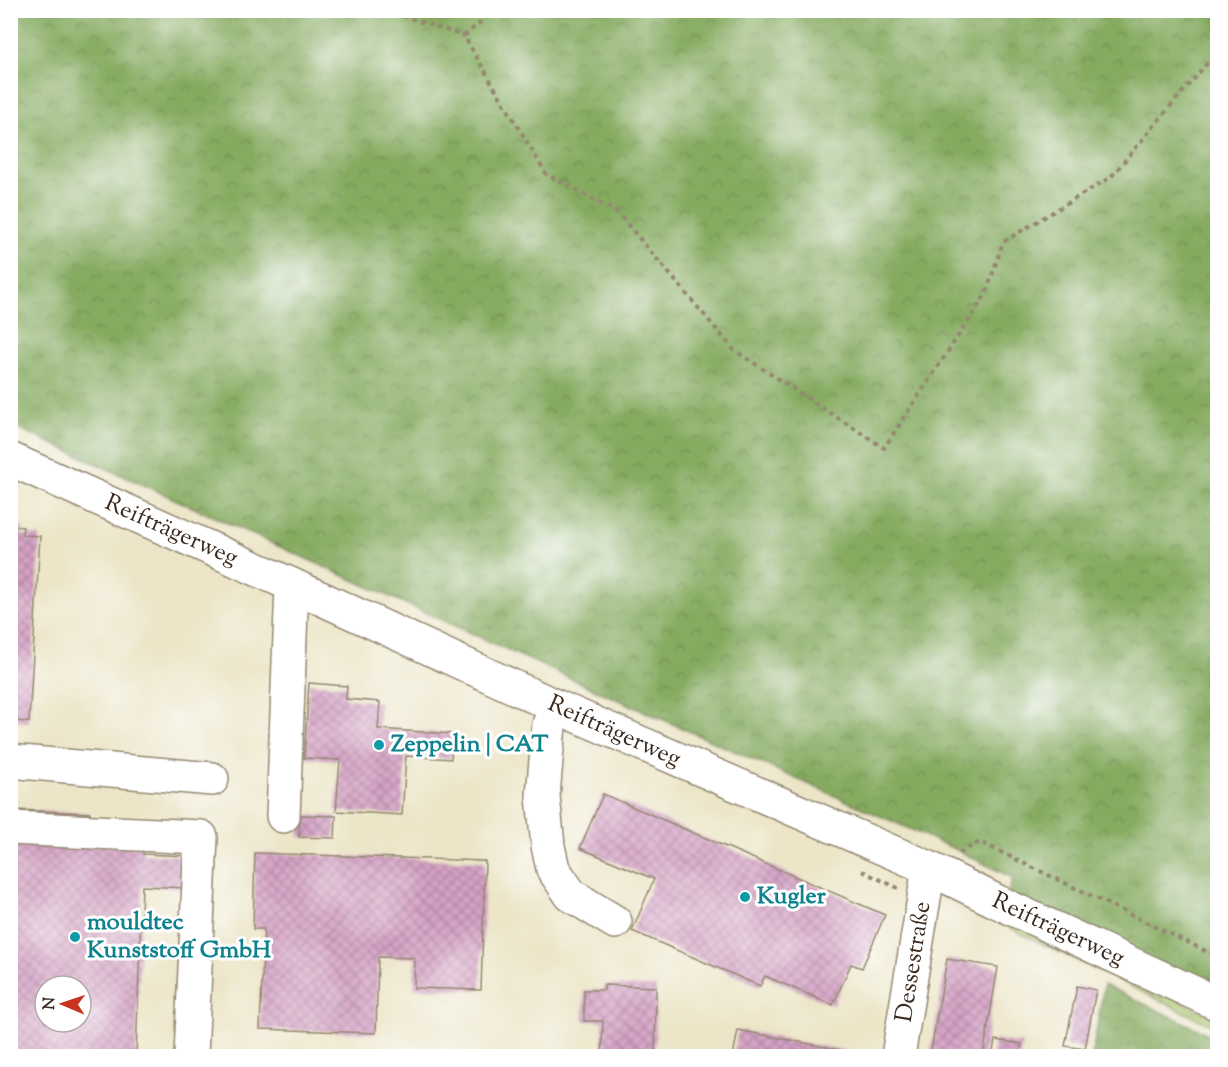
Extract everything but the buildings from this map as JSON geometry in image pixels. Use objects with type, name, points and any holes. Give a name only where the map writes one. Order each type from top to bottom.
[{"type":"street","name":"Reifträgerweg","points":[[10,459],[555,706],[929,868],[1218,1004]]},
{"type":"street","points":[[283,816],[292,585]]},
{"type":"street","points":[[555,706],[549,725],[543,796],[548,846],[554,869],[571,895],[615,922]]},
{"type":"street","points":[[10,761],[212,779]]},
{"type":"street","points":[[10,828],[201,837],[191,1056]]},
{"type":"street","name":"Dessestraße","points":[[898,1056],[929,868]]},
{"type":"path","points":[[385,10],[464,36],[546,174],[617,212],[734,350],[884,448],[986,294],[1003,242],[1111,177],[1218,50]]},
{"type":"path","points":[[464,36],[495,10]]},
{"type":"path","points":[[929,868],[980,842],[1218,957]]},
{"type":"green space","points":[[11,11],[1217,11],[1217,995],[1008,894],[1013,878],[957,850],[585,685],[11,425]]},
{"type":"green space","points":[[998,914],[1217,1019],[1217,1028],[995,921]]},
{"type":"green space","points":[[1104,985],[1217,1038],[1217,1056],[1092,1056]]},
{"type":"place","name":"Zeppelin | CAT","points":[[379,745]]},
{"type":"place","name":"Kugler","points":[[745,897]]},
{"type":"place","name":"mouldtec Kunststoff GmbH","points":[[75,937]]}]
